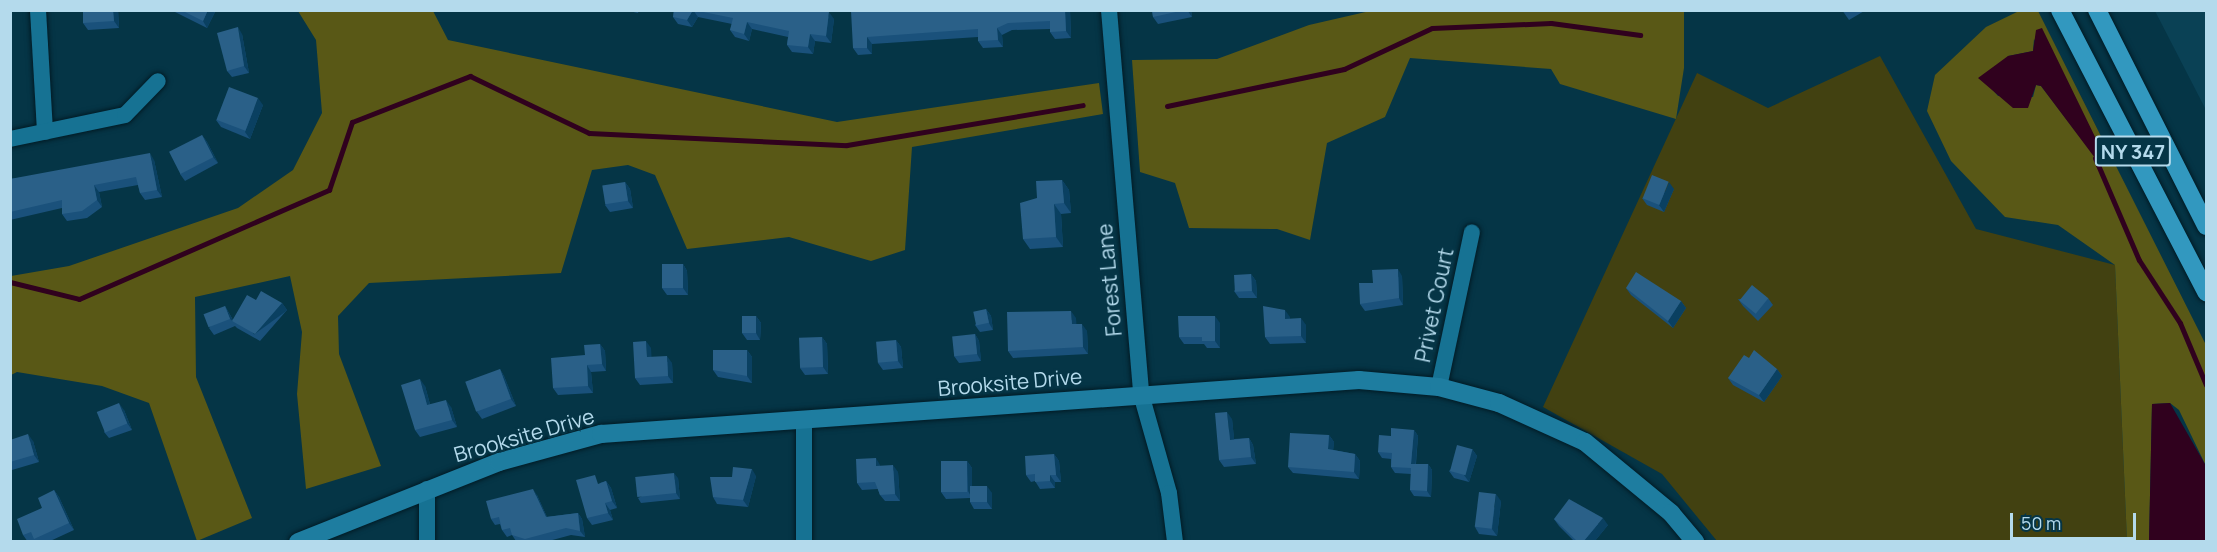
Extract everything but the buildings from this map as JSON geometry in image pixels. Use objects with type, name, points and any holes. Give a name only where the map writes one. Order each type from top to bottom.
[{"type":"highway","name":"NY 347","points":[[2060,10],[2206,292]]},
{"type":"highway","name":"NY 347","points":[[2097,10],[2206,226]]},
{"type":"street","points":[[38,10],[45,132]]},
{"type":"street","name":"Forest Lane","points":[[1109,10],[1141,394],[1169,493],[1175,542]]},
{"type":"street","points":[[10,139],[124,115],[158,81]]},
{"type":"street","name":"Privet Court","points":[[1439,387],[1472,232]]},
{"type":"street","name":"Brooksite Drive","points":[[298,542],[499,462],[601,435],[1141,394],[1359,380],[1439,387],[1499,403],[1585,441],[1671,513],[1695,542]]},
{"type":"street","points":[[804,421],[804,542]]},
{"type":"street","points":[[427,489],[427,542]]},
{"type":"shaded area","points":[[298,11],[433,11],[448,40],[837,122],[1099,83],[1103,114],[912,147],[905,250],[871,261],[789,237],[687,249],[655,175],[628,165],[592,170],[561,273],[369,283],[338,316],[339,354],[381,466],[306,489],[297,394],[302,332],[290,276],[195,297],[196,377],[252,518],[197,541],[149,403],[102,386],[17,372],[11,375],[11,276],[69,266],[238,208],[293,170],[322,113],[316,40]]},
{"type":"shaded area","points":[[1370,11],[1684,11],[1684,68],[1676,119],[1560,84],[1551,69],[1410,58],[1385,117],[1327,143],[1310,240],[1277,229],[1189,228],[1175,183],[1140,172],[1132,60],[1217,59],[1309,25]]},
{"type":"shaded area","points":[[2019,11],[2038,11],[2206,345],[2206,466],[2179,410],[2170,403],[2152,404],[2149,541],[2127,541],[2115,265],[2058,225],[2005,217],[1951,161],[1927,111],[1935,75],[1986,27]],"holes":[[[2034,39],[2095,157],[2041,86],[2036,85],[2033,97],[1998,96],[1991,88],[2008,56],[2033,51]]]},
{"type":"shaded area","points":[[2155,11],[2206,11],[2206,110]]},
{"type":"shaded area","points":[[2042,28],[2100,147],[2095,158],[2041,86],[2036,85],[2028,108],[2013,108],[1978,78],[2008,56],[2033,51],[2036,30]]},
{"type":"shaded area","points":[[1880,56],[1976,229],[2115,265],[2127,541],[1717,541],[1662,474],[1543,407],[1697,73],[1768,108]]},
{"type":"shaded area","points":[[2170,403],[2206,466],[2206,541],[2149,541],[2152,404]]},
{"type":"waterway","points":[[1167,106],[1344,69],[1432,28],[1551,23],[1640,35]]},
{"type":"waterway","points":[[10,282],[79,299],[329,190],[352,122],[470,76],[589,133],[847,145],[1083,105]]},
{"type":"waterway","points":[[2095,158],[2139,260],[2180,323],[2206,385]]}]
